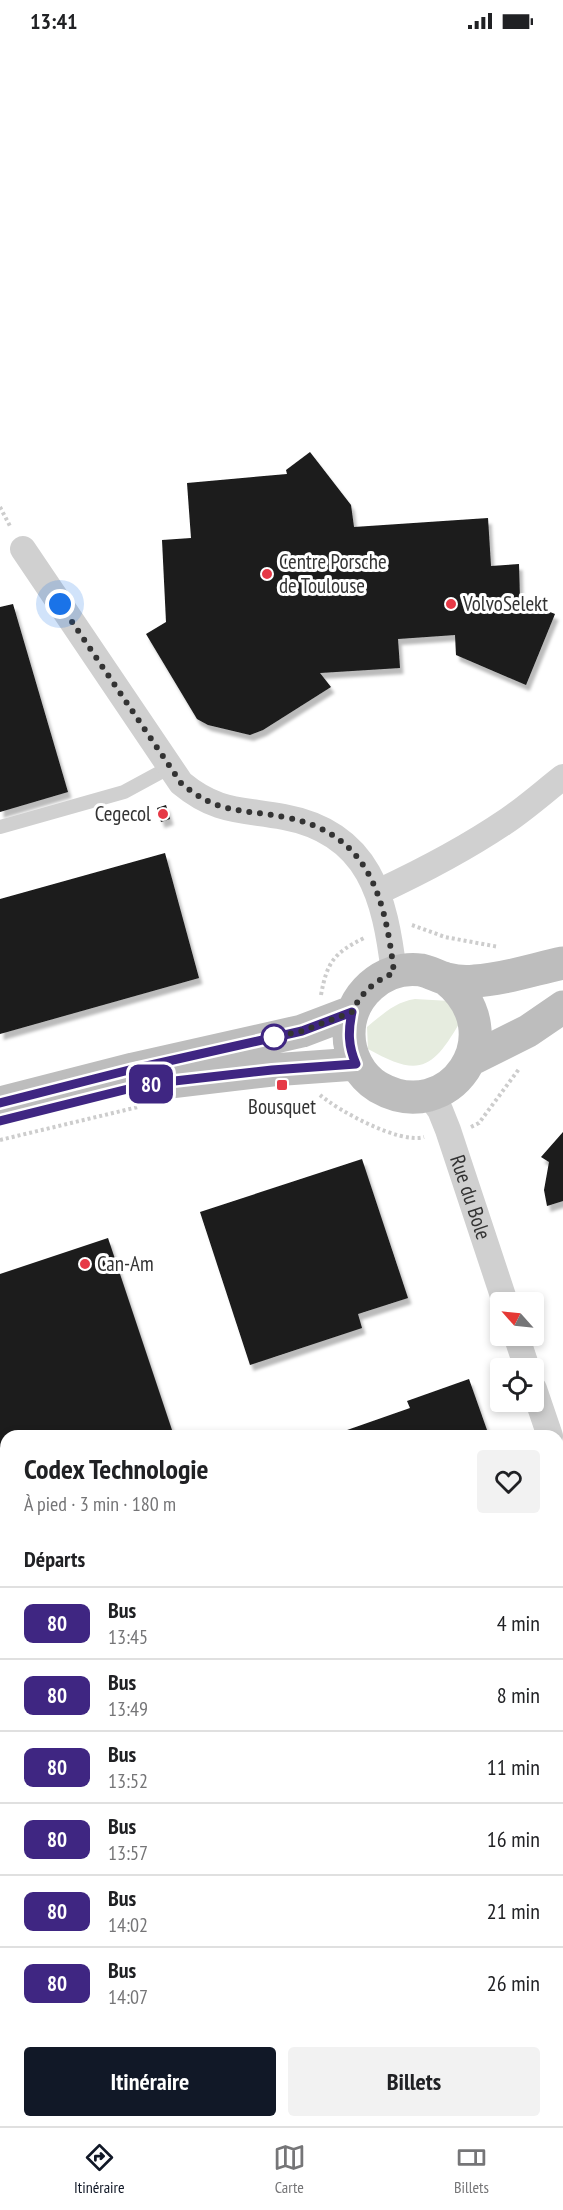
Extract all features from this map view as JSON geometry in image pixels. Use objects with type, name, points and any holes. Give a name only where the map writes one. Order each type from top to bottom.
[{"type":"main road","points":[[446,979],[458,988],[467,1001],[476,1030],[475,1045],[463,1072],[453,1082],[429,1095],[401,1096],[375,1085],[364,1076],[356,1064],[350,1044],[352,1012],[357,1002],[372,985],[394,973],[420,970],[446,979],[474,981],[563,963]]},
{"type":"main road","points":[[470,1060],[528,1031],[563,1007]]},
{"type":"main road","points":[[0,1103],[133,1069],[302,1031],[352,1012]]},
{"type":"main road","points":[[0,1121],[148,1084],[272,1070],[356,1064]]},
{"type":"street","points":[[23,549],[181,783],[197,797],[218,807],[285,818],[316,827],[336,838],[354,854],[367,870],[378,892],[389,930],[394,973]]},
{"type":"street","points":[[378,892],[409,878],[486,834],[510,819],[563,777]]},
{"type":"street","name":"Rue du Bole","points":[[429,1095],[440,1110],[448,1130],[502,1292]]},
{"type":"street","points":[[542,1412],[548,1430]]},
{"type":"lane","points":[[0,827],[124,792],[170,767]]},
{"type":"path","points":[[408,926],[413,924],[445,937],[500,947]]},
{"type":"path","points":[[321,996],[329,964],[337,954],[369,935]]},
{"type":"path","points":[[468,1129],[479,1123],[521,1067]]},
{"type":"path","points":[[316,1091],[351,1114],[393,1134],[418,1138],[428,1136]]},
{"type":"shaded area","points":[[415,999],[450,1001],[460,1022],[441,1051],[432,1059],[412,1066],[385,1058],[368,1049],[367,1027],[395,1006]]},
{"type":"building","name":"Centre Porsche de Toulouse","points":[[310,452],[351,505],[354,527],[488,518],[491,566],[519,564],[520,600],[555,614],[526,685],[456,655],[455,635],[398,639],[400,668],[320,673],[331,687],[263,730],[250,735],[208,725],[197,719],[146,634],[166,622],[162,540],[191,538],[187,483],[287,474],[286,470]]},
{"type":"building","points":[[13,604],[68,792],[0,812],[0,607]]},
{"type":"building","name":"Cegecol","points":[[166,805],[170,819],[161,822],[157,808]]},
{"type":"building","points":[[165,853],[199,978],[0,1034],[0,899]]},
{"type":"building","points":[[563,1132],[563,1201],[547,1206],[544,1190],[549,1162],[541,1157]]},
{"type":"building","points":[[362,1159],[408,1298],[358,1314],[362,1328],[250,1365],[200,1212]]},
{"type":"building","points":[[108,1238],[172,1430],[0,1430],[0,1274]]},
{"type":"building","points":[[469,1379],[487,1430],[347,1430],[410,1408],[407,1401]]},
{"type":"bus line","name":"80","points":[[0,1103],[133,1069],[302,1031],[352,1012],[349,1033],[356,1064],[272,1070],[148,1084],[0,1121]]},
{"type":"place","name":"Centre Porsche de Toulouse","points":[[267,574]]},
{"type":"place","name":"VolvoSelekt","points":[[451,604]]},
{"type":"place","name":"Cegecol","points":[[163,814]]},
{"type":"place","name":"Bousquet","points":[[282,1085]]},
{"type":"place","name":"Can-Am","points":[[85,1264]]},
{"type":"route","points":[[60,604],[181,783],[197,797],[218,807],[285,818],[316,827],[336,838],[367,870],[378,892],[389,930],[394,973],[372,985],[357,1002],[352,1012],[302,1031],[274,1037]]}]
